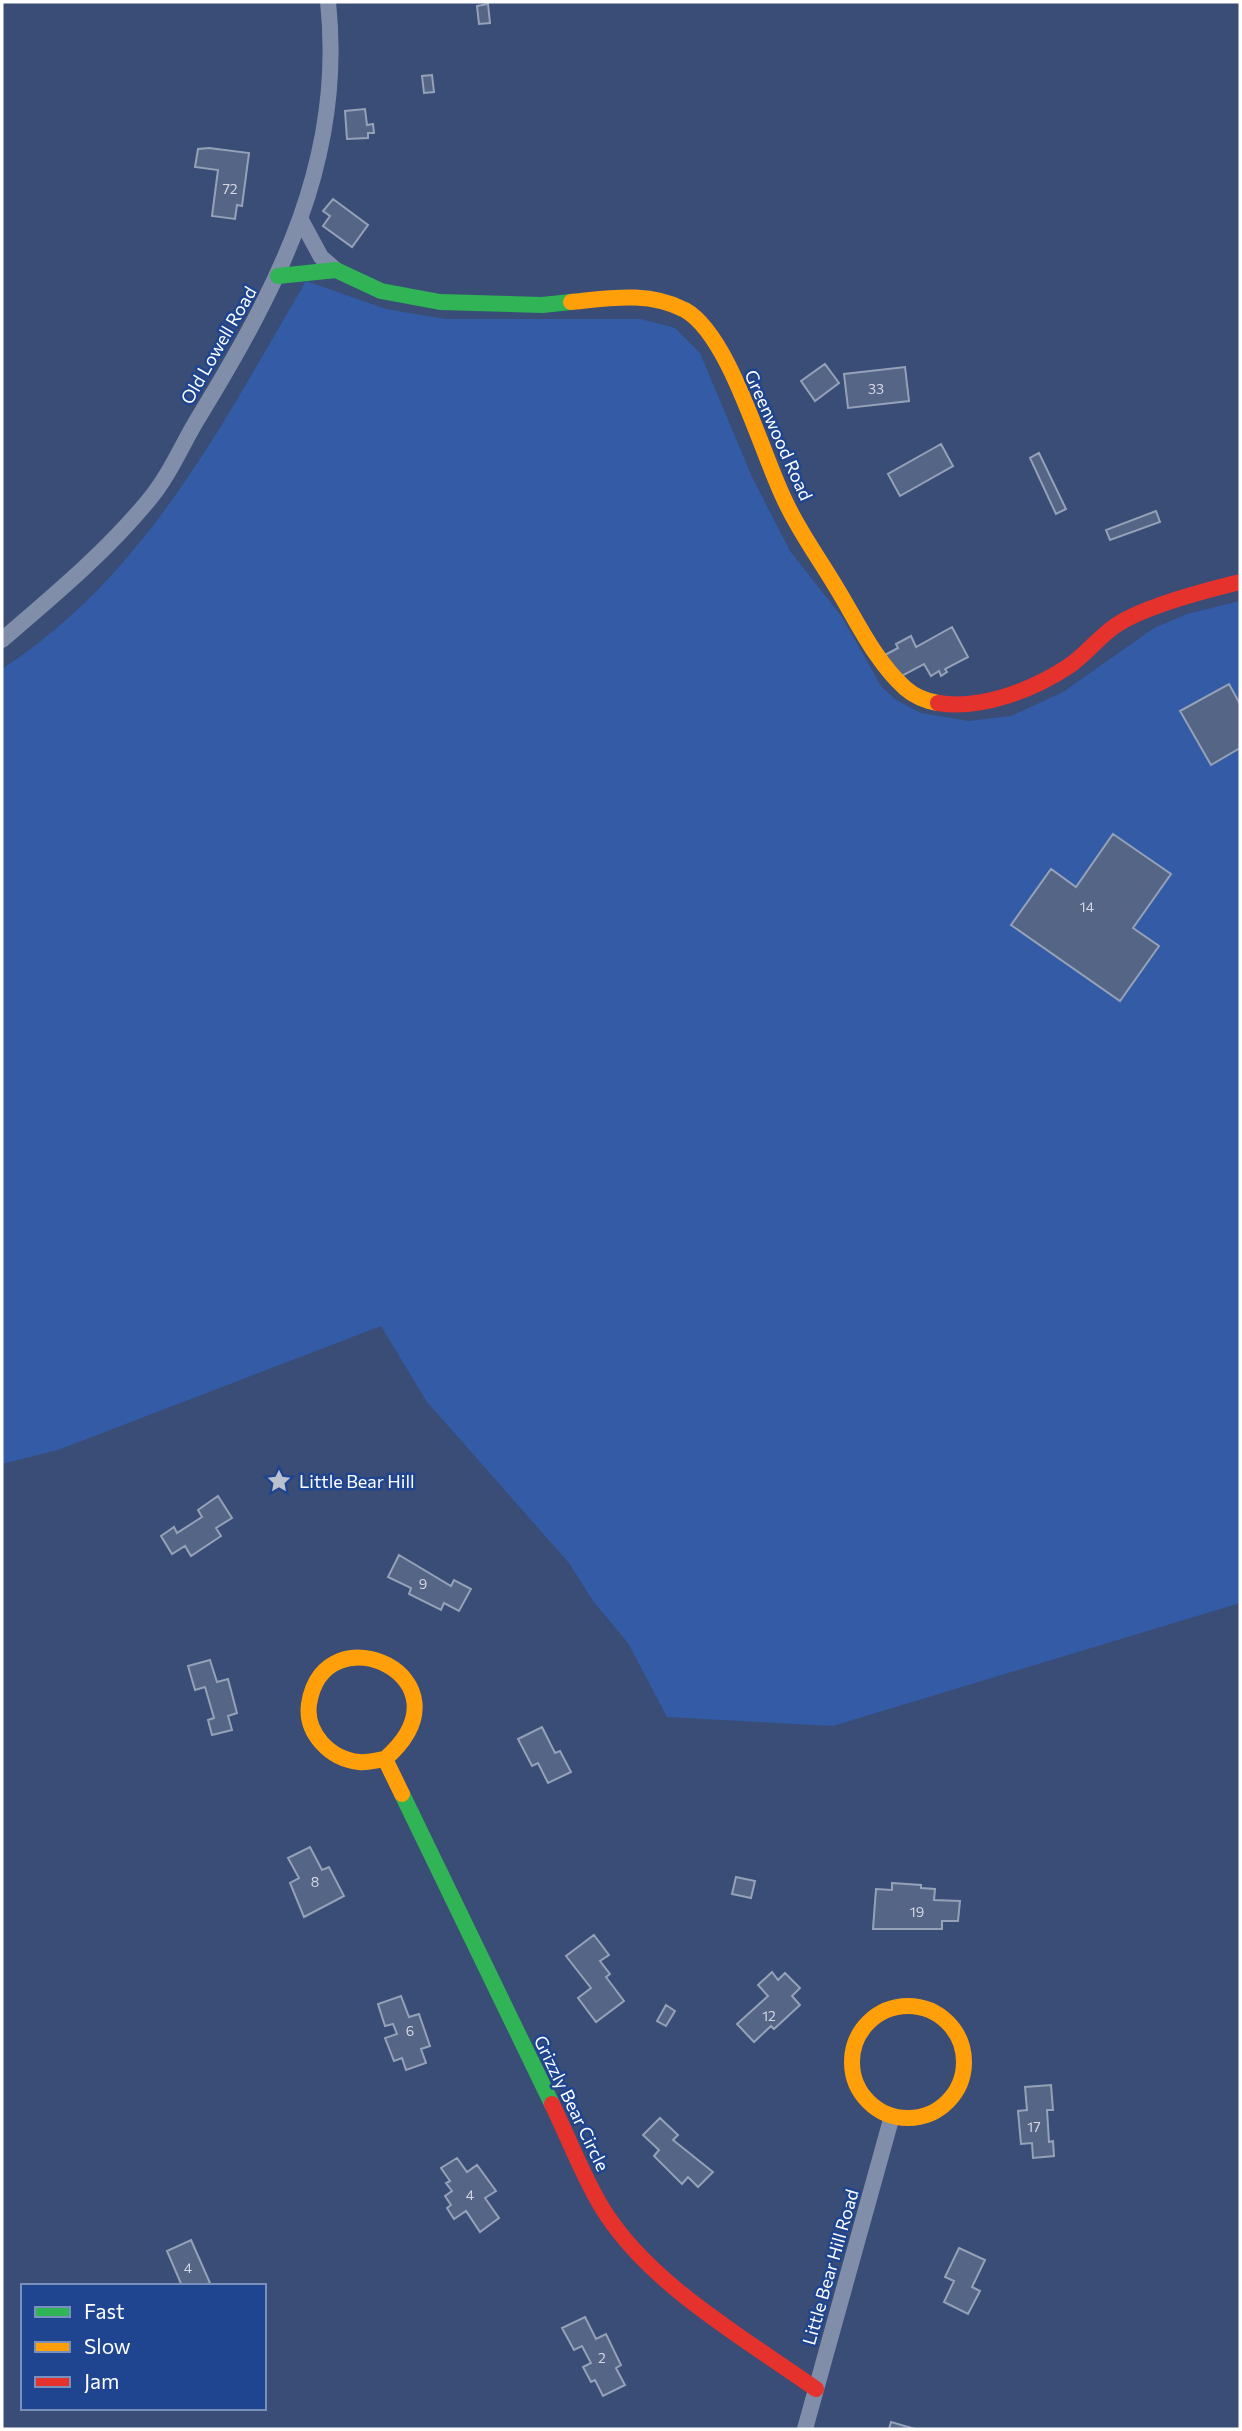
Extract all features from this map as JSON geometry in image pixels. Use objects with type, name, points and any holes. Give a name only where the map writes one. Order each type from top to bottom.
[{"type":"street","name":"Old Lowell Road","points":[[2,640],[77,578],[151,499],[232,362],[278,276],[310,192],[330,83],[328,2]]},
{"type":"street","points":[[301,220],[321,257],[336,270]]},
{"type":"street","points":[[278,276],[336,270]]},
{"type":"street","name":"Greenwood Road","points":[[336,270],[381,291],[440,302],[542,305],[621,297],[655,299],[686,311],[702,324],[721,351],[787,506],[883,664],[906,690],[926,701],[957,706],[1005,697],[1069,666],[1119,623],[1196,593],[1240,582]]},
{"type":"street","points":[[363,1657],[384,1661],[402,1675],[413,1694],[415,1716],[409,1737],[385,1759],[363,1764],[340,1760],[316,1738],[309,1716],[311,1693],[322,1674],[341,1661],[363,1657]]},
{"type":"street","name":"Grizzly Bear Circle","points":[[385,1759],[586,2178],[620,2234],[671,2285],[816,2389]]},
{"type":"street","points":[[909,2006],[926,2009],[942,2017],[955,2031],[963,2049],[961,2078],[946,2102],[930,2113],[911,2118],[892,2116],[876,2108],[863,2096],[854,2080],[851,2062],[854,2045],[862,2029],[875,2016],[891,2008],[909,2006]]},
{"type":"street","name":"Little Bear Hill Road","points":[[805,2429],[892,2116]]},
{"type":"shaded area","points":[[306,281],[386,309],[445,319],[641,319],[675,328],[700,353],[752,477],[790,551],[842,617],[881,686],[896,700],[921,713],[969,721],[1011,716],[1063,692],[1154,628],[1187,614],[1240,601],[1240,1603],[833,1726],[667,1717],[628,1643],[593,1601],[569,1563],[427,1402],[381,1326],[58,1450],[2,1464],[2,669],[53,631],[99,589],[139,543],[211,442]]},
{"type":"building","points":[[488,4],[490,23],[479,24],[477,6]]},
{"type":"building","points":[[432,75],[434,92],[424,93],[422,76]]},
{"type":"building","points":[[365,109],[367,125],[373,124],[374,133],[368,133],[368,138],[347,139],[345,111]]},
{"type":"building","points":[[198,149],[249,153],[242,206],[237,205],[235,219],[212,216],[218,170],[195,167]]},
{"type":"building","points":[[333,199],[368,225],[352,247],[323,226],[330,216],[323,211]]},
{"type":"building","points":[[825,364],[839,383],[815,401],[801,381]]},
{"type":"building","points":[[905,367],[909,401],[848,408],[844,374]]},
{"type":"building","points":[[941,444],[953,466],[900,496],[888,474]]},
{"type":"building","points":[[1039,453],[1066,509],[1056,514],[1030,458]]},
{"type":"building","points":[[1156,511],[1160,522],[1110,540],[1106,530]]},
{"type":"building","points":[[952,627],[968,657],[945,669],[947,672],[941,676],[939,671],[931,676],[924,664],[898,678],[885,655],[898,648],[896,644],[911,636],[916,647]]},
{"type":"building","points":[[1229,684],[1240,704],[1240,748],[1211,765],[1180,711]]},
{"type":"building","points":[[1113,834],[1171,874],[1133,928],[1159,946],[1120,1001],[1011,925],[1051,869],[1076,887]]},
{"type":"building","points":[[218,1496],[232,1518],[216,1528],[221,1536],[191,1556],[185,1546],[172,1554],[161,1536],[174,1527],[177,1533],[202,1517],[198,1510]]},
{"type":"building","points":[[399,1555],[451,1586],[454,1580],[471,1589],[459,1611],[444,1603],[441,1610],[409,1594],[411,1588],[388,1577]]},
{"type":"building","points":[[210,1660],[217,1682],[228,1679],[237,1713],[228,1716],[232,1730],[212,1735],[208,1720],[214,1718],[205,1687],[195,1690],[188,1666]]},
{"type":"building","points":[[542,1727],[555,1753],[560,1751],[571,1772],[548,1783],[538,1763],[532,1766],[518,1739]]},
{"type":"building","points":[[310,1847],[322,1870],[329,1867],[344,1896],[304,1917],[290,1883],[299,1878],[288,1858]]},
{"type":"building","points":[[736,1877],[755,1881],[751,1898],[732,1894]]},
{"type":"building","points":[[892,1883],[935,1889],[934,1900],[960,1901],[958,1921],[942,1921],[942,1929],[873,1929],[876,1889],[892,1890]]},
{"type":"building","points":[[594,1935],[609,1955],[600,1961],[610,1974],[606,1977],[624,2001],[596,2022],[578,1998],[591,1988],[566,1956]]},
{"type":"building","points":[[772,1972],[778,1980],[785,1973],[800,1988],[792,1996],[800,2005],[774,2029],[771,2026],[754,2042],[737,2024],[768,1996],[758,1985]]},
{"type":"building","points":[[401,1996],[409,2017],[419,2014],[430,2046],[421,2049],[426,2063],[406,2070],[402,2058],[394,2061],[385,2038],[397,2034],[393,2024],[385,2026],[378,2004]]},
{"type":"building","points":[[666,2005],[675,2011],[666,2026],[657,2021]]},
{"type":"building","points":[[1051,2085],[1053,2110],[1047,2110],[1049,2142],[1053,2141],[1054,2156],[1033,2158],[1032,2143],[1021,2144],[1018,2111],[1027,2110],[1025,2087]]},
{"type":"building","points":[[660,2118],[678,2135],[673,2140],[713,2172],[698,2187],[688,2177],[682,2184],[654,2156],[659,2150],[643,2135]]},
{"type":"building","points":[[457,2158],[467,2172],[477,2165],[496,2191],[485,2198],[499,2218],[480,2232],[466,2211],[454,2219],[447,2208],[451,2205],[445,2196],[452,2191],[446,2183],[450,2181],[441,2168]]},
{"type":"building","points":[[191,2240],[210,2283],[181,2284],[167,2251]]},
{"type":"building","points":[[959,2248],[985,2260],[972,2287],[980,2291],[968,2314],[944,2302],[954,2281],[945,2277]]},
{"type":"building","points":[[585,2317],[596,2339],[606,2334],[621,2365],[616,2368],[625,2385],[603,2396],[595,2380],[591,2382],[583,2367],[591,2363],[582,2346],[574,2350],[562,2328]]},
{"type":"building","points":[[891,2422],[915,2429],[889,2429]]},
{"type":"traffic: fast","points":[[278,276],[336,270],[381,291],[440,302],[542,305],[571,302]]},
{"type":"traffic: fast","points":[[402,1794],[552,2104]]},
{"type":"traffic: slow","points":[[571,302],[629,297],[657,300],[685,310],[702,324],[731,370],[792,516],[867,640],[905,688],[920,698],[938,703]]},
{"type":"traffic: slow","points":[[385,1759],[369,1762],[348,1760],[329,1750],[315,1734],[311,1725],[309,1704],[320,1675],[340,1661],[364,1658],[388,1665],[406,1681],[414,1703],[409,1729],[385,1759],[402,1794]]},
{"type":"traffic: slow","points":[[908,2006],[929,2010],[947,2023],[960,2041],[964,2062],[960,2083],[947,2101],[929,2114],[908,2118],[887,2114],[869,2101],[856,2083],[852,2062],[856,2041],[869,2023],[887,2010],[908,2006]]},
{"type":"traffic: jam","points":[[938,703],[972,704],[1023,690],[1069,666],[1111,628],[1130,617],[1177,599],[1240,582]]},
{"type":"traffic: jam","points":[[552,2104],[601,2206],[620,2234],[644,2260],[728,2329],[816,2389]]},
{"type":"place","name":"Little Bear Hill","points":[[279,1481]]}]
